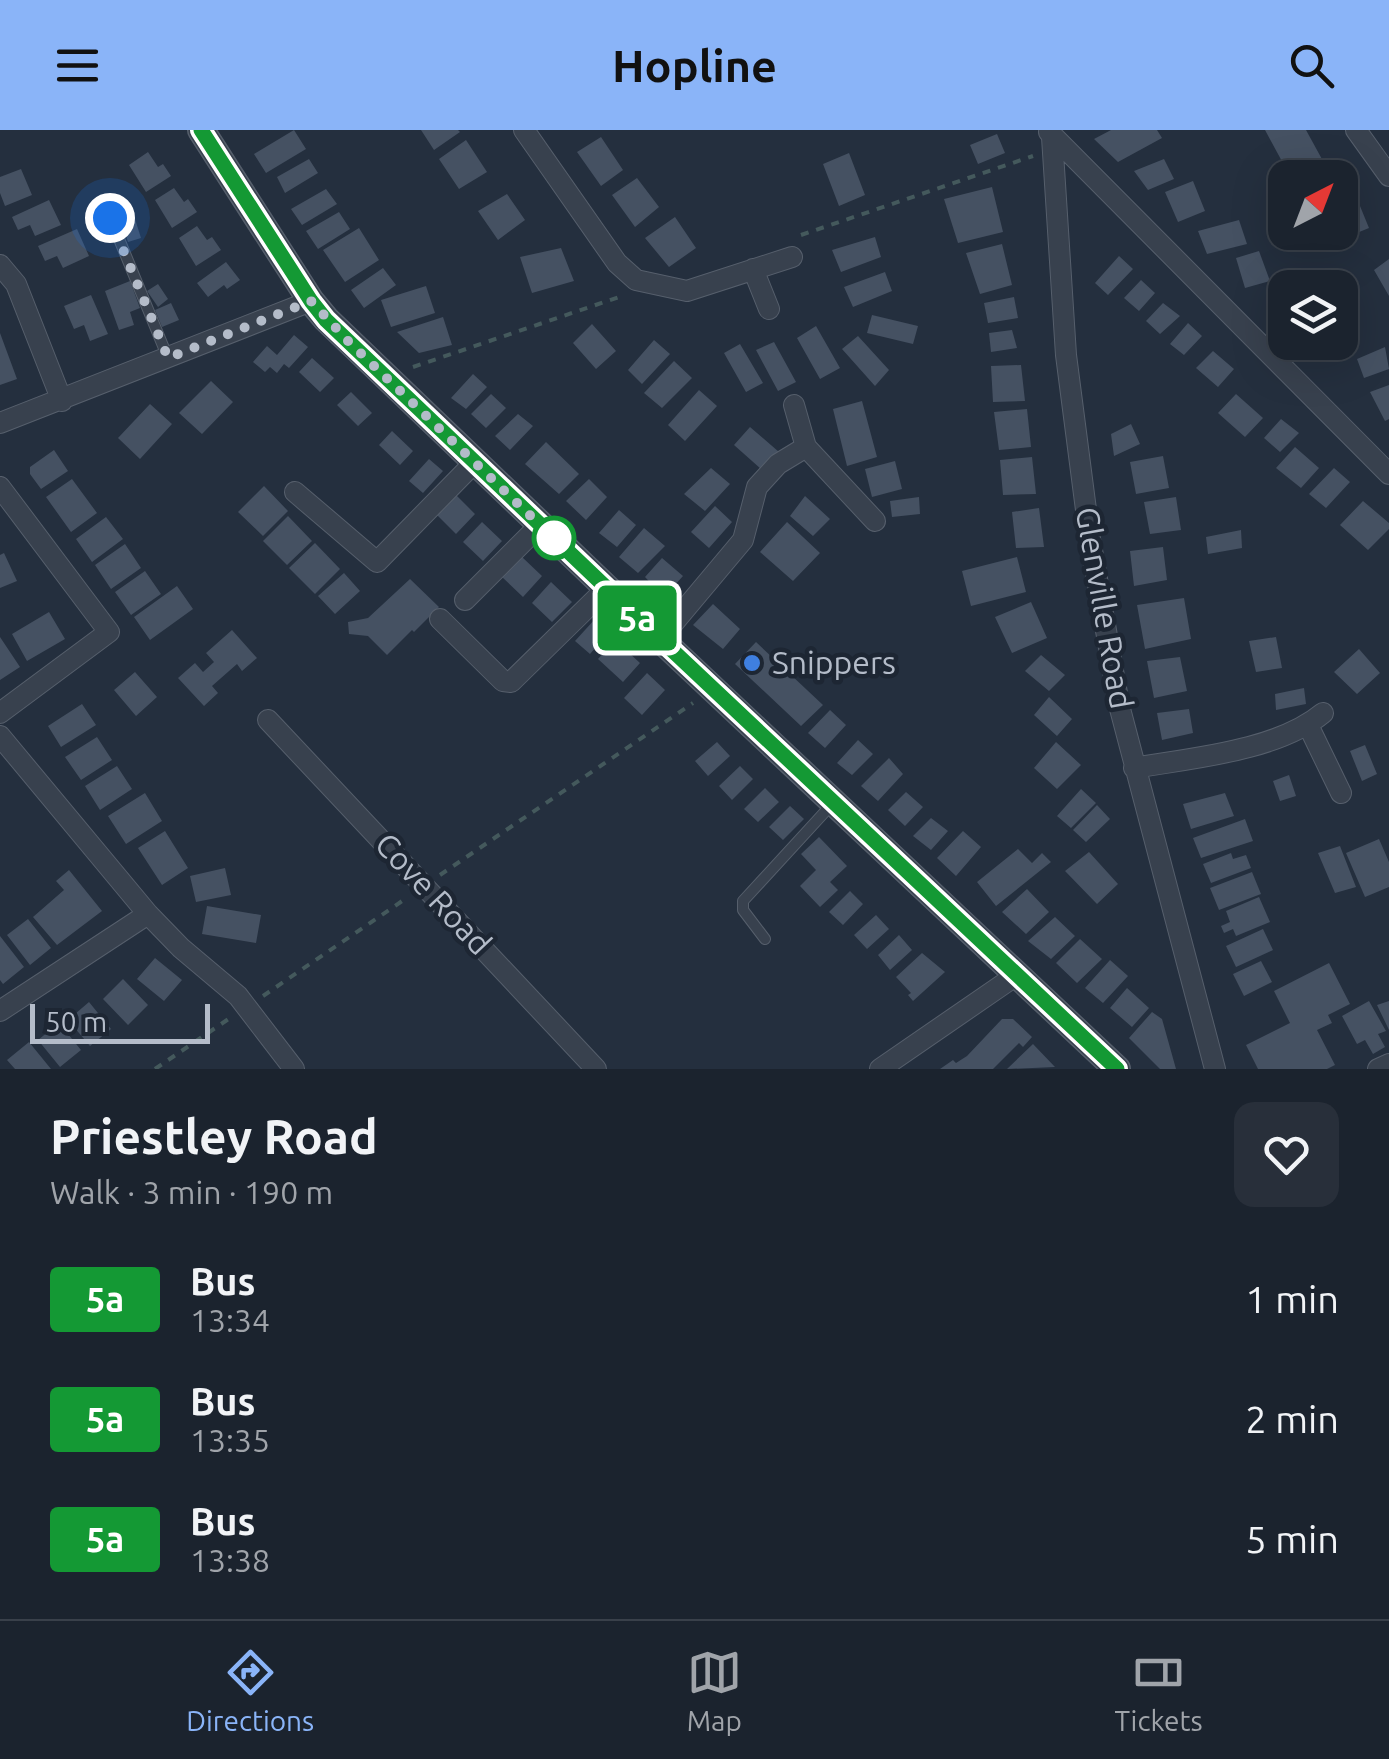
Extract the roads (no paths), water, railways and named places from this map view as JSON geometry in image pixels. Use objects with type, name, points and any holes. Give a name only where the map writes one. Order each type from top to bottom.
[{"type":"street","points":[[201,130],[311,301],[474,463],[1117,1069]]},
{"type":"street","points":[[524,130],[617,263],[636,280],[687,291],[792,257]]},
{"type":"street","points":[[1356,130],[1389,176]]},
{"type":"street","points":[[1050,139],[1389,474]]},
{"type":"street","name":"Glenville Road","points":[[1050,139],[1066,355],[1089,533],[1119,705],[1216,1069]]},
{"type":"street","points":[[0,266],[16,284],[62,401]]},
{"type":"street","points":[[753,270],[769,309]]},
{"type":"street","points":[[0,423],[311,301]]},
{"type":"street","points":[[794,404],[806,447],[875,520]]},
{"type":"street","points":[[660,640],[742,540],[757,487],[778,464],[806,447]]},
{"type":"street","points":[[296,492],[377,562],[474,463]]},
{"type":"street","points":[[0,486],[109,632],[0,712]]},
{"type":"street","points":[[465,600],[540,525]]},
{"type":"street","points":[[440,619],[503,680],[511,682],[607,588]]},
{"type":"street","points":[[1134,768],[1216,754],[1315,719],[1341,793]]},
{"type":"street","name":"Cove Road","points":[[268,720],[596,1069]]},
{"type":"street","points":[[0,736],[148,914],[238,996],[294,1069]]},
{"type":"street","points":[[0,1011],[148,914]]},
{"type":"street","points":[[880,1069],[1018,974]]},
{"type":"street","points":[[1378,1069],[1389,1064]]},
{"type":"lane","points":[[110,218],[168,358]]},
{"type":"lane","points":[[765,940],[743,910],[742,901],[834,802]]},
{"type":"place","name":"Snippers","points":[[752,663]]}]
